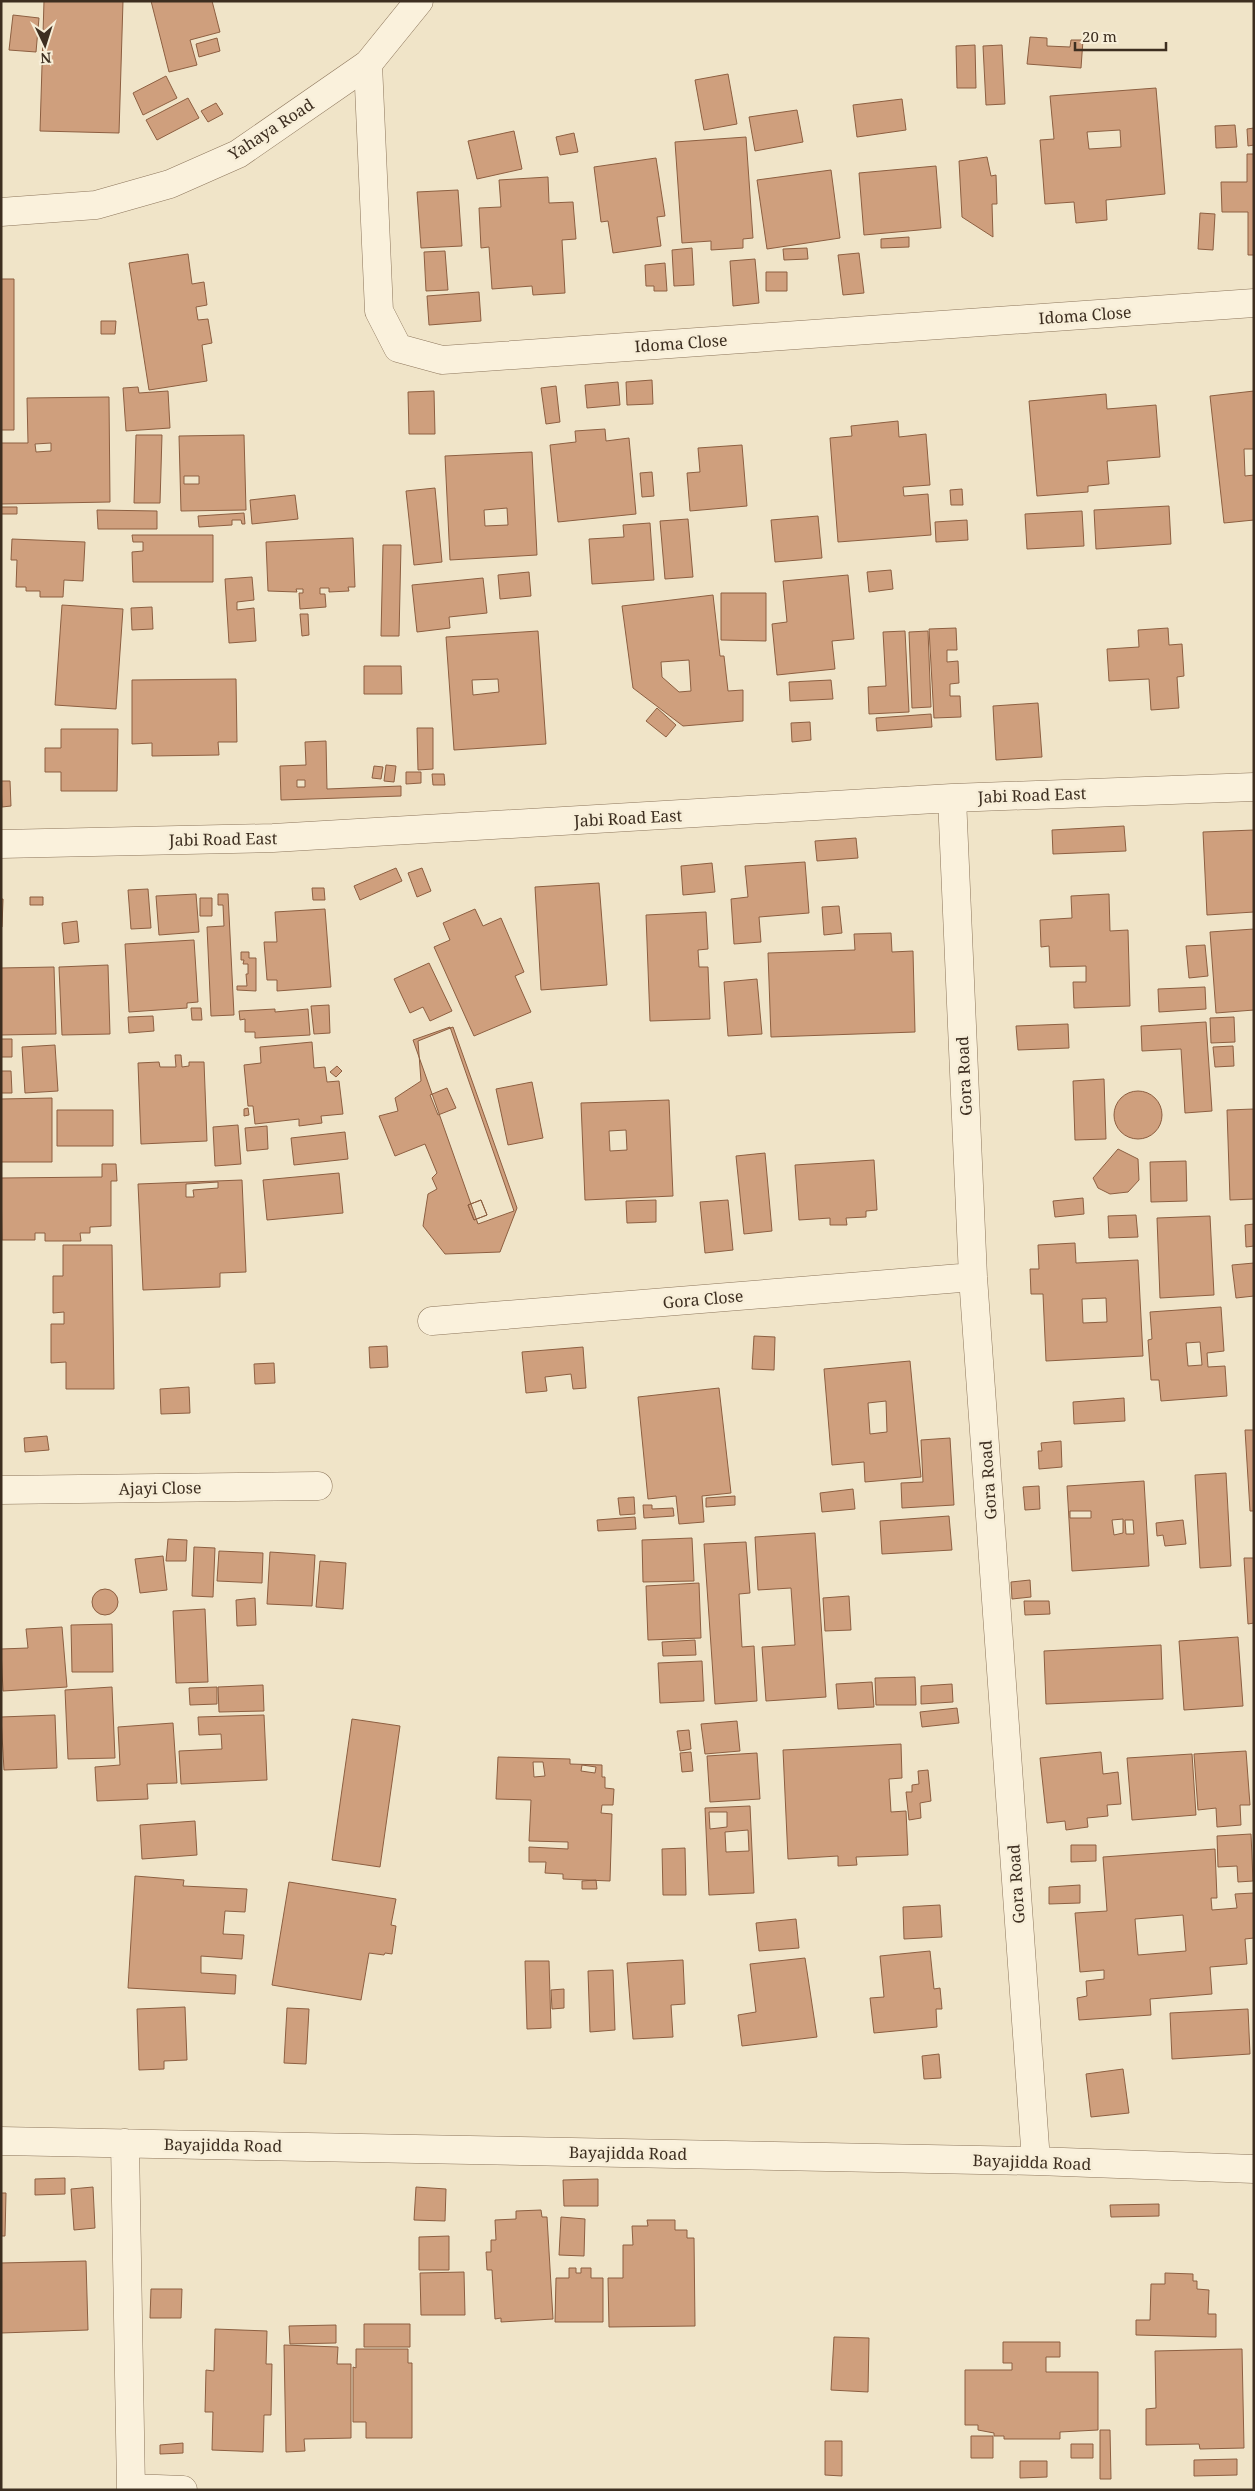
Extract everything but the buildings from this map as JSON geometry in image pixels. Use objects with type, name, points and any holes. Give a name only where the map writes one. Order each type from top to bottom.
[{"type":"street","name":"Yahaya Road","points":[[1,212],[96,205],[170,184],[238,154],[368,64],[418,1]]},
{"type":"street","name":"Idoma Close","points":[[368,64],[379,311],[398,348],[442,360],[1254,303]]},
{"type":"street","name":"Jabi Road East","points":[[1,844],[273,838],[952,798],[1254,787]]},
{"type":"street","name":"Gora Road","points":[[952,798],[973,1277],[1036,2161]]},
{"type":"street","name":"Gora Close","points":[[432,1321],[973,1277]]},
{"type":"street","name":"Ajayi Close","points":[[1,1490],[318,1486]]},
{"type":"street","name":"Bayajidda Road","points":[[1,2141],[1036,2161],[1254,2169]]},
{"type":"street","points":[[125,2143],[131,2489],[184,2490]]}]
